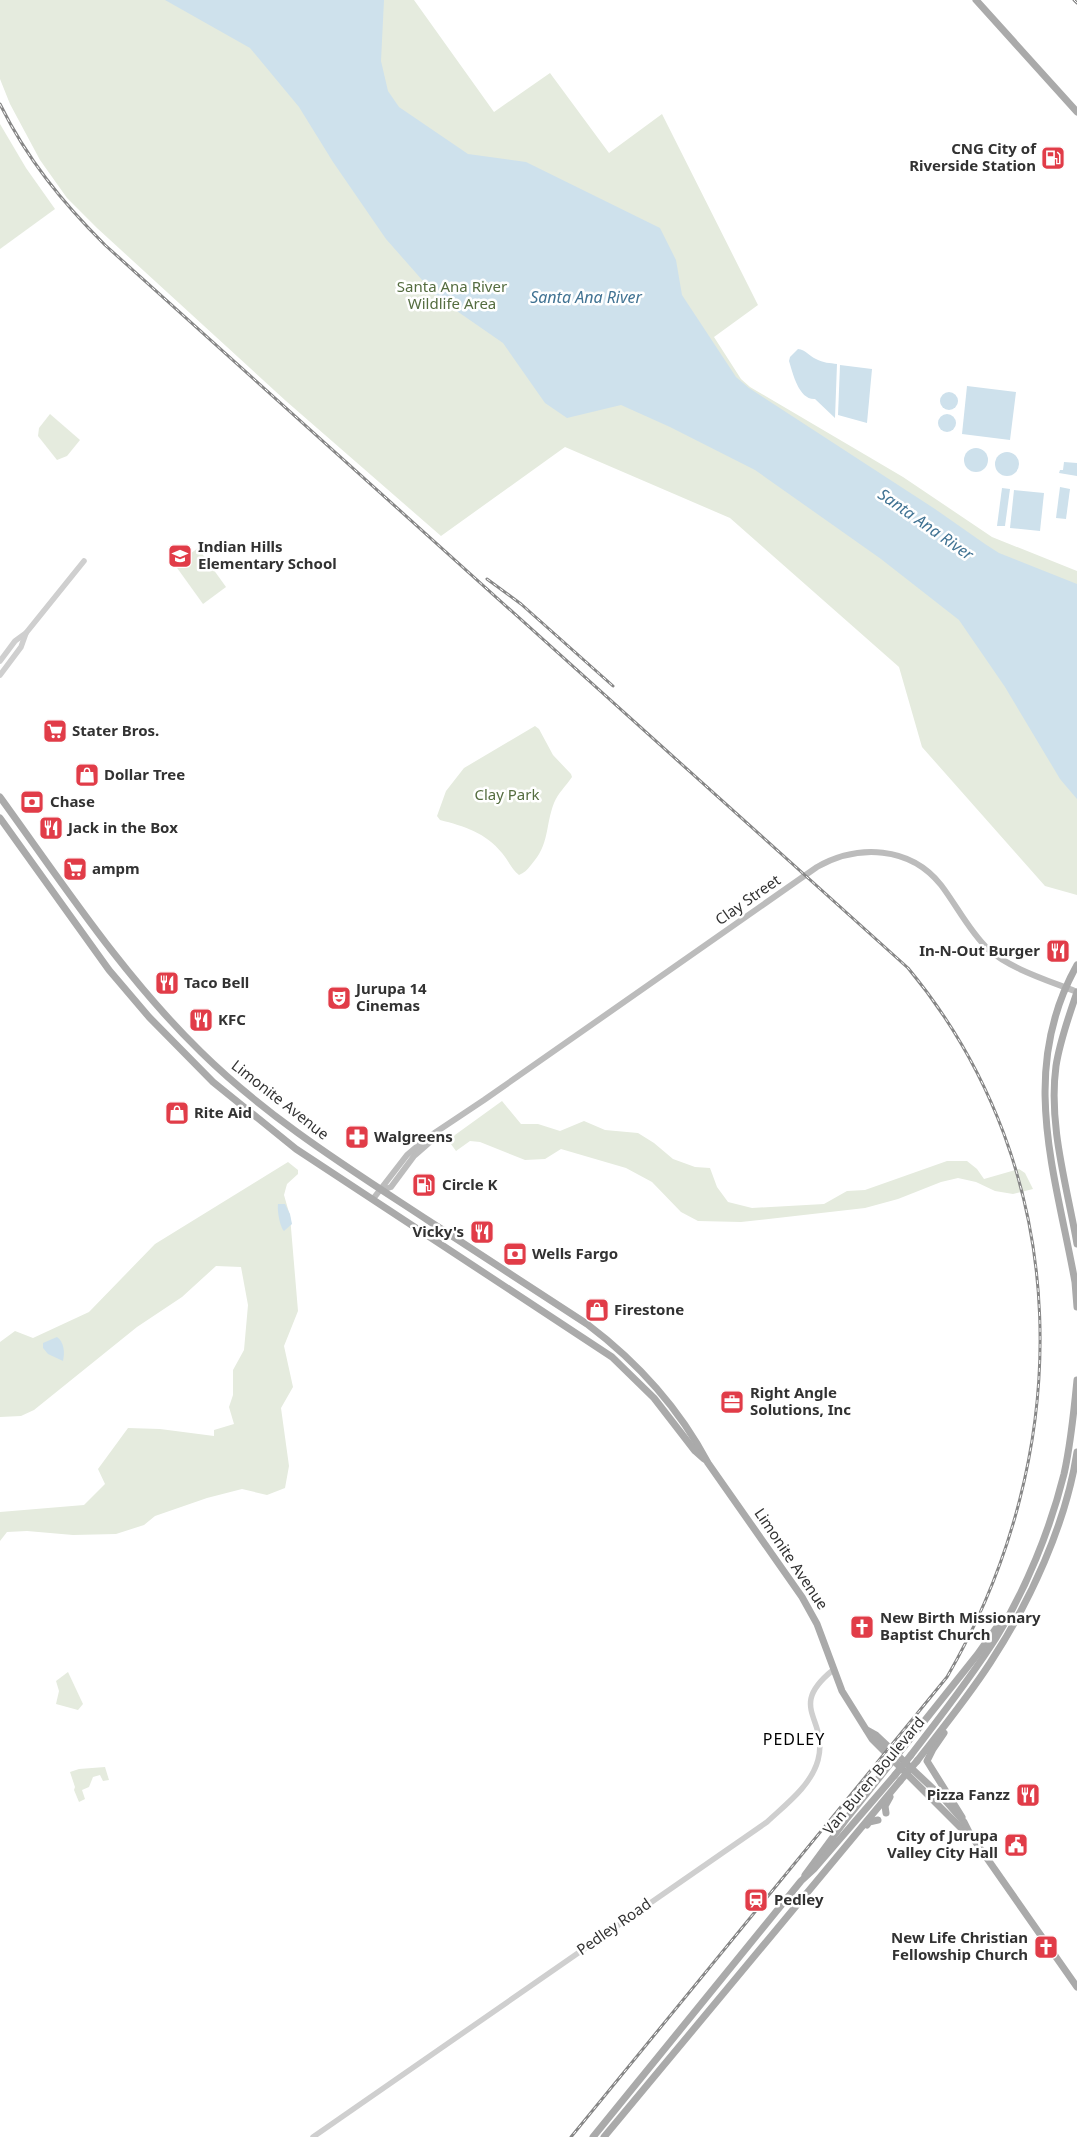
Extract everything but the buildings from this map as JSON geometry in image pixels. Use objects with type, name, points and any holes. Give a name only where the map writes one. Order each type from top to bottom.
[{"type":"main road","points":[[976,0],[1077,112]]},
{"type":"main road","name":"Limonite Avenue","points":[[0,797],[118,960],[156,1006],[196,1048],[266,1109],[314,1145],[587,1324],[614,1345],[660,1392],[697,1442],[708,1463],[802,1597],[817,1624],[842,1691],[872,1740],[944,1799],[964,1822],[967,1831],[1077,1987]]},
{"type":"main road","name":"Limonite Avenue","points":[[0,818],[109,970],[187,1057],[282,1138],[612,1357],[654,1398],[695,1451],[708,1463]]},
{"type":"main road","name":"Clay Street","points":[[373,1200],[408,1154],[427,1138],[434,1135],[817,866],[835,858],[852,853],[874,851],[891,853],[920,866],[938,882],[978,938],[989,950],[1013,965],[1077,992]]},
{"type":"main road","points":[[1077,965],[1066,987],[1050,1037],[1045,1065],[1044,1097],[1047,1132],[1075,1282],[1077,1307]]},
{"type":"main road","points":[[1077,992],[1058,1056],[1054,1094],[1056,1129],[1077,1244]]},
{"type":"main road","points":[[428,1235],[435,1236],[477,1263],[489,1260]]},
{"type":"main road","name":"Van Buren Boulevard","points":[[604,2137],[842,1851],[914,1758],[975,1670],[1009,1614],[1039,1549],[1063,1476],[1072,1434],[1077,1380]]},
{"type":"main road","name":"Van Buren Boulevard","points":[[914,1758],[950,1719],[990,1664],[1011,1629],[1051,1544],[1071,1486],[1077,1452]]},
{"type":"main road","points":[[1063,1476],[1071,1486]]},
{"type":"main road","points":[[801,1881],[847,1818],[977,1655],[1002,1619],[1009,1614]]},
{"type":"main road","points":[[950,1719],[927,1761],[960,1811],[964,1822]]},
{"type":"main road","name":"Limonite Avenue","points":[[895,1758],[960,1827],[967,1831]]},
{"type":"main road","points":[[886,1813],[885,1806],[898,1788],[898,1778]]},
{"type":"main road","name":"Van Buren Boulevard","points":[[593,2137],[801,1881],[898,1778]]},
{"type":"main road","points":[[842,1851],[849,1846],[869,1822],[878,1820]]},
{"type":"street","points":[[0,661],[15,641],[26,633],[84,561]]},
{"type":"street","points":[[0,675],[21,647],[26,633]]},
{"type":"street","name":"Pedley Road","points":[[313,2137],[764,1824],[790,1801],[805,1784],[818,1762],[819,1744],[810,1698],[820,1680],[833,1670]]},
{"type":"green space","name":"Santa Ana River Wildlife Area","points":[[0,0],[414,0],[494,112],[550,73],[609,153],[662,114],[758,305],[714,337],[741,379],[750,387],[903,477],[992,537],[1077,571],[1077,895],[1045,886],[922,747],[899,667],[730,518],[565,447],[441,536],[286,401],[97,228],[67,198],[40,160],[10,104],[0,79]]},
{"type":"green space","points":[[0,124],[26,168],[55,209],[0,249]]},
{"type":"green space","points":[[50,414],[80,440],[67,456],[57,460],[38,436],[39,428]]},
{"type":"green space","points":[[198,548],[226,587],[203,604],[175,565]]},
{"type":"green space","name":"Clay Park","points":[[535,726],[539,729],[553,755],[572,777],[554,803],[541,850],[528,868],[519,875],[489,840],[474,831],[440,820],[437,816],[446,791],[464,768]]},
{"type":"green space","points":[[502,1101],[521,1124],[538,1124],[560,1131],[584,1121],[605,1130],[638,1133],[654,1143],[673,1159],[695,1167],[710,1168],[717,1187],[728,1202],[752,1208],[824,1204],[847,1191],[865,1190],[947,1161],[967,1161],[977,1169],[984,1179],[1019,1169],[1025,1173],[1033,1189],[1013,1194],[995,1191],[976,1182],[958,1178],[941,1182],[898,1199],[865,1208],[741,1222],[698,1221],[681,1212],[652,1182],[626,1168],[561,1149],[545,1159],[525,1160],[480,1142],[470,1141],[456,1151],[448,1140]]},
{"type":"green space","points":[[288,1162],[298,1170],[298,1174],[287,1184],[284,1195],[290,1216],[298,1311],[284,1346],[293,1387],[281,1408],[289,1466],[285,1488],[267,1495],[242,1489],[207,1498],[155,1516],[144,1525],[116,1534],[73,1535],[27,1531],[7,1532],[0,1541],[0,1512],[84,1505],[105,1484],[98,1469],[128,1428],[160,1429],[214,1436],[214,1430],[234,1424],[229,1407],[233,1395],[233,1370],[244,1350],[248,1305],[241,1267],[216,1266],[182,1297],[137,1327],[34,1410],[21,1416],[0,1417],[0,1342],[15,1331],[33,1338],[89,1312],[155,1244]]},
{"type":"green space","points":[[68,1672],[83,1704],[78,1710],[56,1704],[59,1691],[56,1681]]},
{"type":"green space","points":[[105,1767],[109,1780],[103,1781],[100,1775],[93,1777],[89,1787],[82,1790],[85,1799],[79,1802],[70,1772],[79,1769]]},
{"type":"water","name":"Santa Ana River","points":[[165,0],[384,0],[381,61],[388,91],[399,107],[468,154],[526,162],[660,228],[676,260],[682,295],[736,377],[749,388],[999,553],[1077,584],[1077,799],[1060,779],[1005,687],[959,620],[881,559],[755,470],[670,427],[621,405],[567,418],[545,403],[503,343],[438,298],[386,239],[333,162],[299,107],[250,48]]},
{"type":"water","points":[[798,349],[826,363],[837,364],[835,418],[815,399],[809,398],[801,391],[792,373],[789,361],[790,357]]},
{"type":"water","points":[[840,365],[872,369],[867,423],[838,415]]},
{"type":"water","points":[[967,386],[1016,392],[1010,440],[962,434]]},
{"type":"water","points":[[949,392],[955,395],[958,401],[955,407],[949,410],[943,407],[940,401],[943,395]]},
{"type":"water","points":[[947,414],[953,417],[956,423],[953,429],[947,432],[941,429],[938,423],[941,417]]},
{"type":"water","points":[[976,448],[981,449],[987,455],[987,465],[981,471],[976,472],[971,471],[965,465],[964,460],[965,455],[971,449]]},
{"type":"water","points":[[1007,452],[1015,456],[1019,464],[1015,472],[1007,476],[999,472],[995,464],[999,456]]},
{"type":"water","points":[[1064,462],[1077,463],[1077,476],[1059,473],[1060,470],[1063,470]]},
{"type":"water","points":[[1060,487],[1070,489],[1066,519],[1056,518]]},
{"type":"water","points":[[1002,488],[1010,489],[1005,526],[997,526]]},
{"type":"water","points":[[1014,490],[1044,493],[1040,531],[1010,528]]},
{"type":"water","points":[[278,1204],[285,1204],[290,1214],[292,1224],[284,1231],[279,1219]]},
{"type":"water","points":[[57,1337],[63,1347],[63,1361],[48,1354],[43,1348],[43,1343]]},
{"type":"railway","points":[[1074,0],[1077,3]]},
{"type":"railway","points":[[0,104],[10,124],[46,179],[74,213],[105,245],[908,968],[964,1048],[1004,1133],[1029,1223],[1040,1315],[1036,1408],[1020,1500],[990,1591],[947,1677],[571,2137]]},
{"type":"railway","points":[[487,579],[521,604],[613,686]]},
{"type":"place","name":"CNG City of Riverside Station","points":[[1053,158]]},
{"type":"place","name":"Indian Hills Elementary School","points":[[180,556]]},
{"type":"place","name":"Stater Bros.","points":[[55,731]]},
{"type":"place","name":"Dollar Tree","points":[[87,775]]},
{"type":"place","name":"Chase","points":[[32,802]]},
{"type":"place","name":"Jack in the Box","points":[[51,828]]},
{"type":"place","name":"ampm","points":[[75,869]]},
{"type":"place","name":"In-N-Out Burger","points":[[1058,951]]},
{"type":"place","name":"Taco Bell","points":[[167,983]]},
{"type":"place","name":"Jurupa 14 Cinemas","points":[[339,998]]},
{"type":"place","name":"KFC","points":[[201,1020]]},
{"type":"place","name":"Rite Aid","points":[[177,1113]]},
{"type":"place","name":"Walgreens","points":[[357,1137]]},
{"type":"place","name":"Circle K","points":[[424,1185]]},
{"type":"place","name":"Vicky's","points":[[482,1232]]},
{"type":"place","name":"Wells Fargo","points":[[515,1254]]},
{"type":"place","name":"Firestone","points":[[597,1310]]},
{"type":"place","name":"Right Angle Solutions, Inc","points":[[732,1402]]},
{"type":"place","name":"New Birth Missionary Baptist Church","points":[[862,1627]]},
{"type":"place","name":"Pizza Fanzz","points":[[1028,1795]]},
{"type":"place","name":"City of Jurupa Valley City Hall","points":[[1016,1845]]},
{"type":"place","name":"Pedley","points":[[756,1900]]},
{"type":"place","name":"New Life Christian Fellowship Church","points":[[1046,1947]]},
{"type":"district","name":"PEDLEY","points":[[794,1739]]}]
